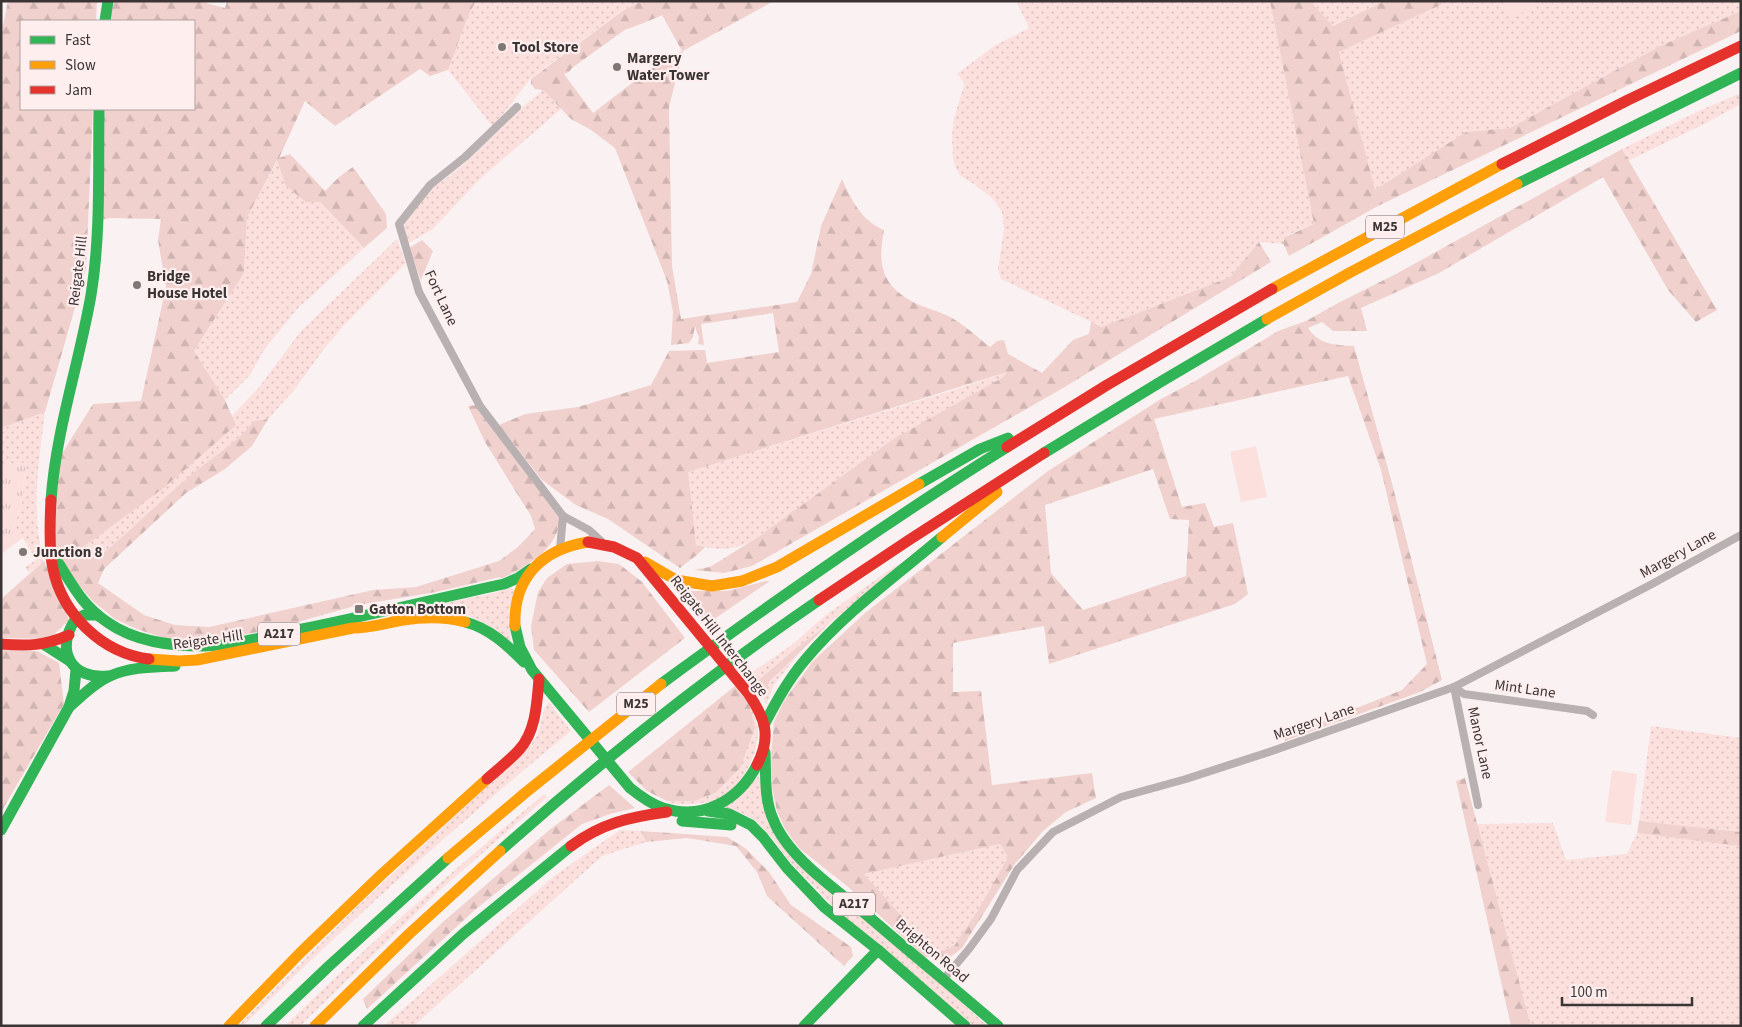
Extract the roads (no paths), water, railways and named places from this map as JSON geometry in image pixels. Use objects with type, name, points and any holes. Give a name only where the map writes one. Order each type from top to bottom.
[{"type":"main road","points":[[105,20],[108,1]]},
{"type":"main road","name":"M25","points":[[266,1026],[331,963],[447,859],[544,777],[700,656],[800,583],[897,517],[1040,426],[1252,300],[1415,210],[1529,150],[1741,46]]},
{"type":"main road","name":"M25","points":[[315,1026],[408,934],[561,798],[714,675],[912,537],[1052,447],[1230,340],[1361,266],[1598,142],[1741,73]]},
{"type":"main road","name":"Reigate Hill","points":[[99,110],[99,220],[94,271],[86,325],[55,451],[49,511],[52,565],[58,584],[77,618],[92,634],[112,648],[127,655],[159,661],[197,660],[353,628],[364,628],[404,620],[434,617],[451,618],[474,624],[490,632],[530,667]]},
{"type":"main road","name":"M25","points":[[637,558],[676,580],[712,586],[742,581],[777,567],[800,555],[980,449],[1040,426]]},
{"type":"main road","name":"M25","points":[[764,724],[784,686],[800,663],[833,630],[860,605],[1052,447]]},
{"type":"main road","name":"Reigate Hill Interchange","points":[[588,542],[604,544],[625,550],[637,558],[748,693],[764,724],[765,750],[745,785],[726,801],[708,811],[672,812],[648,802],[630,788],[539,679],[530,667],[518,642],[515,621],[518,598],[535,565],[560,548],[588,542]]},
{"type":"main road","name":"Reigate Hill","points":[[52,553],[77,594],[97,615],[112,627],[140,639],[178,646],[204,647],[316,626],[504,584],[518,578],[535,565]]},
{"type":"main road","points":[[1,830],[69,707],[74,691],[73,666],[67,646],[74,621],[77,618],[90,614],[97,615]]},
{"type":"main road","points":[[45,645],[81,674],[91,678],[98,678],[138,668],[192,665],[228,659],[349,634],[364,628]]},
{"type":"main road","points":[[1,644],[45,645],[69,634]]},
{"type":"main road","points":[[69,707],[109,676]]},
{"type":"main road","points":[[229,1026],[300,953],[382,874],[520,750],[536,718],[539,679]]},
{"type":"main road","name":"Brighton Road","points":[[765,750],[766,791],[773,820],[783,836],[811,866],[998,1026]]},
{"type":"main road","name":"A217","points":[[708,811],[729,814],[751,825],[824,907],[878,950],[965,1026]]},
{"type":"main road","points":[[363,1026],[442,951],[558,856],[588,835],[608,824],[630,818],[672,812]]},
{"type":"main road","points":[[630,818],[727,824],[746,833],[788,868]]},
{"type":"main road","points":[[804,1026],[878,950]]},
{"type":"street","name":"Fort Lane","points":[[517,107],[465,157],[430,185],[399,224],[419,292],[480,406],[562,516],[589,530],[604,544]]},
{"type":"street","points":[[560,548],[562,516]]},
{"type":"street","name":"Margery Lane","points":[[944,980],[991,919],[1017,870],[1053,832],[1121,797],[1186,779],[1272,751],[1454,687],[1652,584],[1741,535]]},
{"type":"street","name":"Mint Lane","points":[[1454,687],[1464,694],[1587,711],[1593,715]]},
{"type":"street","name":"Manor Lane","points":[[1454,687],[1478,806]]},
{"type":"place","name":"Tool Store","points":[[502,47]]},
{"type":"place","name":"Margery Water Tower","points":[[617,67]]},
{"type":"place","name":"Bridge House Hotel","points":[[137,285]]},
{"type":"place","name":"Junction 8","points":[[23,552]]},
{"type":"place","name":"Gatton Bottom","points":[[359,609]]}]
